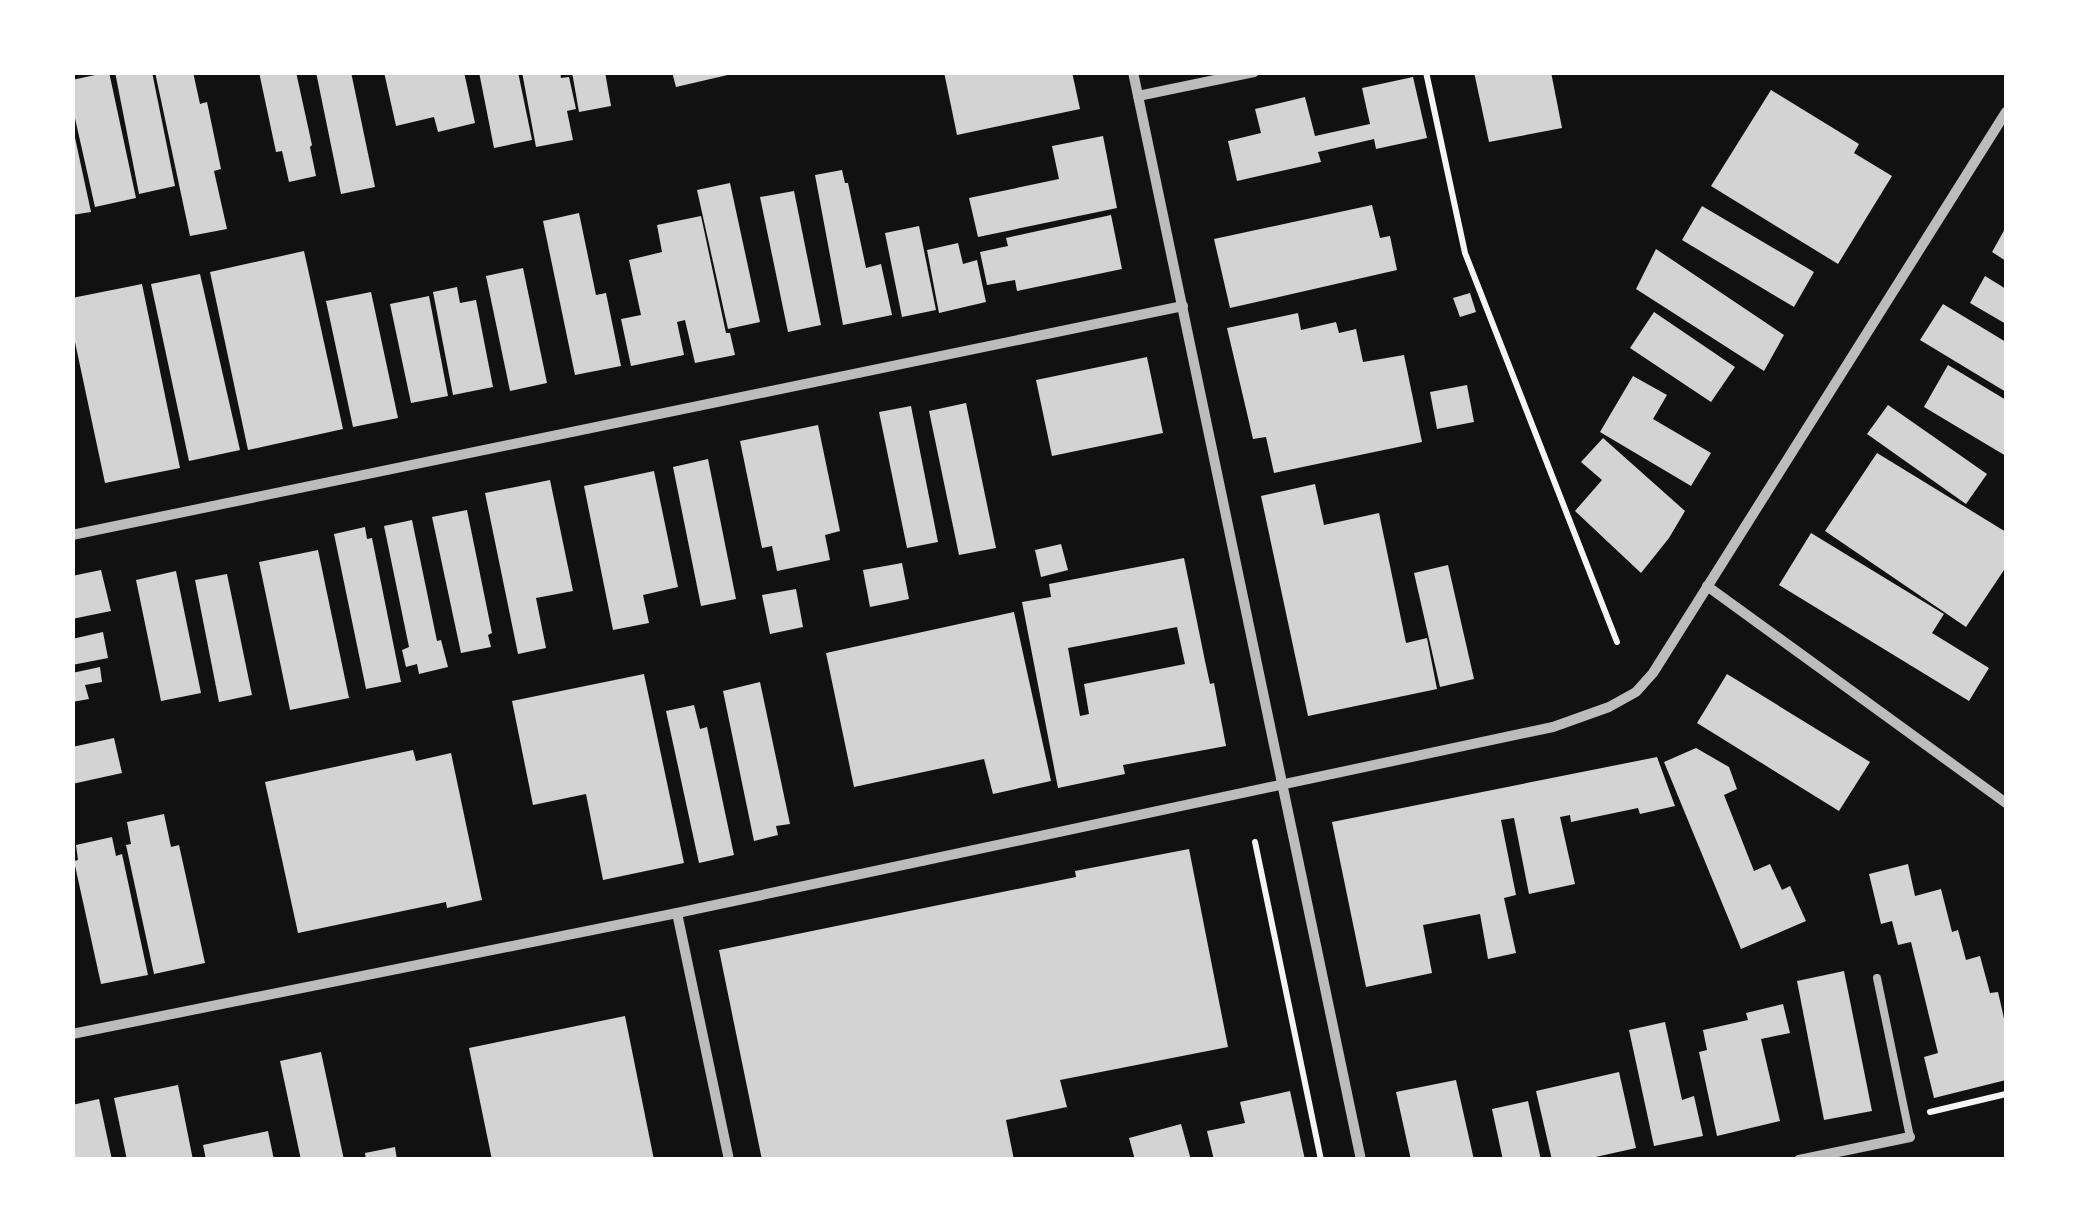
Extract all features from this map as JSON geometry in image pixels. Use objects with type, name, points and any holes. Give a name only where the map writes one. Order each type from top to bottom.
[{"type":"street","points":[[1133,72],[1360,1160]]},
{"type":"street","points":[[1138,96],[1254,72]]},
{"type":"street","points":[[72,1034],[1283,786],[1553,727],[1609,707],[1636,692],[1653,673],[2006,112]]},
{"type":"street","points":[[72,535],[1183,306]]},
{"type":"street","points":[[1708,586],[2006,803]]},
{"type":"street","points":[[677,913],[729,1160]]},
{"type":"street","points":[[1799,1160],[1910,1137]]},
{"type":"lane","points":[[1878,978],[1910,1137]]},
{"type":"path","points":[[1426,72],[1466,253],[1617,642]]},
{"type":"path","points":[[1256,842],[1321,1160]]},
{"type":"path","points":[[1910,1137],[1925,1114],[2006,1094]]},
{"type":"building","points":[[109,72],[136,198],[95,207],[72,105],[72,80]]},
{"type":"building","points":[[115,72],[152,72],[175,186],[139,194]]},
{"type":"building","points":[[155,72],[193,72],[200,104],[207,102],[221,169],[214,171],[227,229],[190,236]]},
{"type":"building","points":[[259,72],[296,72],[316,176],[289,182],[282,151],[276,152]]},
{"type":"building","points":[[316,72],[351,72],[375,187],[341,194]]},
{"type":"building","points":[[384,72],[464,72],[475,123],[438,132],[434,117],[396,126]]},
{"type":"building","points":[[479,72],[518,72],[532,140],[494,148]]},
{"type":"building","points":[[522,72],[560,72],[561,78],[569,77],[576,109],[567,111],[573,140],[536,147]]},
{"type":"building","points":[[572,72],[605,72],[611,106],[579,112]]},
{"type":"building","points":[[672,72],[732,72],[732,74],[676,87]]},
{"type":"building","points":[[944,72],[1072,72],[1080,109],[957,135]]},
{"type":"building","points":[[1474,72],[1551,72],[1562,128],[1489,142]]},
{"type":"building","points":[[1413,77],[1427,138],[1376,149],[1374,139],[1318,152],[1321,162],[1237,181],[1228,141],[1261,133],[1255,109],[1305,97],[1315,136],[1370,124],[1362,88]]},
{"type":"building","points":[[1771,90],[1859,144],[1854,153],[1892,176],[1838,264],[1711,186]]},
{"type":"building","points":[[72,134],[91,212],[72,215]]},
{"type":"building","points":[[1103,136],[1117,208],[978,237],[969,198],[1059,179],[1052,146]]},
{"type":"building","points":[[842,170],[866,268],[881,264],[892,315],[843,325],[815,175]]},
{"type":"building","points":[[730,183],[760,322],[728,329],[697,190]]},
{"type":"building","points":[[794,191],[821,325],[788,332],[760,197]]},
{"type":"building","points":[[1372,205],[1380,238],[1390,236],[1397,270],[1230,308],[1214,239]]},
{"type":"building","points":[[1702,206],[1814,272],[1794,307],[1682,240]]},
{"type":"building","points":[[579,213],[596,295],[606,293],[621,366],[575,375],[543,221]]},
{"type":"building","points":[[1111,215],[1122,269],[1017,291],[1015,280],[987,285],[980,252],[1008,246],[1006,238]]},
{"type":"building","points":[[701,216],[726,333],[730,333],[735,355],[695,363],[685,320],[677,322],[684,355],[631,366],[621,319],[641,315],[629,260],[662,252],[657,225]]},
{"type":"building","points":[[919,226],[936,310],[902,317],[885,233]]},
{"type":"building","points":[[2006,227],[2006,261],[1992,252]]},
{"type":"building","points":[[958,243],[963,264],[977,260],[986,302],[939,313],[927,250]]},
{"type":"building","points":[[1656,249],[1784,335],[1764,371],[1636,289]]},
{"type":"building","points":[[304,251],[343,429],[248,450],[210,272]]},
{"type":"building","points":[[523,268],[547,383],[510,391],[486,276]]},
{"type":"building","points":[[200,274],[240,450],[189,461],[151,284]]},
{"type":"building","points":[[1985,276],[2006,289],[2006,324],[1970,303]]},
{"type":"building","points":[[142,284],[180,468],[105,483],[72,328],[72,298]]},
{"type":"building","points":[[457,287],[460,303],[476,300],[493,387],[453,395],[433,292]]},
{"type":"building","points":[[371,292],[398,418],[353,427],[326,301]]},
{"type":"building","points":[[1470,293],[1476,312],[1460,317],[1453,298]]},
{"type":"building","points":[[429,296],[448,396],[411,403],[390,304]]},
{"type":"building","points":[[1943,304],[2006,342],[2006,392],[1920,340]]},
{"type":"building","points":[[1654,312],[1735,367],[1711,402],[1630,348]]},
{"type":"building","points":[[1298,313],[1301,330],[1336,322],[1339,333],[1356,329],[1363,362],[1404,355],[1422,442],[1274,473],[1266,437],[1253,439],[1227,328]]},
{"type":"building","points":[[1147,357],[1163,433],[1052,456],[1036,380]]},
{"type":"building","points":[[1948,365],[2006,400],[2006,456],[1924,407]]},
{"type":"building","points":[[1633,376],[1667,395],[1653,419],[1711,453],[1691,486],[1600,432]]},
{"type":"building","points":[[1467,385],[1474,422],[1437,429],[1430,392]]},
{"type":"building","points":[[966,403],[996,548],[959,555],[929,411]]},
{"type":"building","points":[[1888,405],[1987,474],[1966,504],[1867,434]]},
{"type":"building","points":[[911,406],[938,542],[907,548],[879,412]]},
{"type":"building","points":[[818,425],[840,531],[825,535],[830,560],[777,571],[772,546],[762,548],[740,441]]},
{"type":"building","points":[[1603,438],[1685,511],[1641,573],[1575,511],[1602,480],[1581,462]]},
{"type":"building","points":[[1877,453],[2006,532],[2006,567],[1966,627],[1825,531]]},
{"type":"building","points":[[708,459],[736,599],[701,606],[673,467]]},
{"type":"building","points":[[654,471],[678,587],[643,595],[649,623],[613,630],[584,486]]},
{"type":"building","points":[[550,480],[573,591],[536,598],[546,648],[518,654],[485,493]]},
{"type":"building","points":[[1315,484],[1324,525],[1379,513],[1406,643],[1427,638],[1437,689],[1308,716],[1261,496]]},
{"type":"building","points":[[467,510],[492,633],[488,635],[491,647],[461,653],[432,517]]},
{"type":"building","points":[[412,520],[437,641],[441,640],[448,667],[419,674],[417,664],[406,667],[402,650],[409,647],[384,526]]},
{"type":"building","points":[[365,527],[367,539],[372,538],[401,682],[366,689],[334,534]]},
{"type":"building","points":[[1811,533],[1944,614],[1932,633],[1989,668],[1969,701],[1779,585]]},
{"type":"building","points":[[1061,544],[1068,570],[1041,577],[1035,550]]},
{"type":"building","points":[[318,550],[349,698],[290,710],[259,562]]},
{"type":"building","points":[[1184,558],[1226,746],[1123,765],[1125,774],[1058,788],[1022,602],[1051,597],[1049,584]],"holes":[[[1177,627],[1185,664],[1084,684],[1089,714],[1080,716],[1068,648]]]},
{"type":"building","points":[[902,563],[909,599],[870,607],[863,570]]},
{"type":"building","points":[[1448,565],[1474,679],[1440,687],[1414,573]]},
{"type":"building","points":[[101,570],[111,611],[72,619],[72,576]]},
{"type":"building","points":[[176,571],[201,693],[161,701],[136,580]]},
{"type":"building","points":[[227,574],[252,695],[219,702],[195,580]]},
{"type":"building","points":[[796,589],[803,627],[770,634],[762,595]]},
{"type":"building","points":[[1014,612],[1051,781],[993,794],[984,759],[854,787],[826,653]]},
{"type":"building","points":[[103,632],[108,658],[72,665],[72,639]]},
{"type":"building","points":[[100,667],[102,682],[85,685],[89,699],[72,702],[72,673]]},
{"type":"building","points":[[644,674],[684,863],[603,880],[586,794],[533,805],[512,701]]},
{"type":"building","points":[[1727,674],[1870,762],[1839,811],[1697,723]]},
{"type":"building","points":[[760,682],[790,824],[776,826],[778,835],[754,841],[723,691]]},
{"type":"building","points":[[694,705],[700,729],[707,727],[734,855],[699,863],[666,711]]},
{"type":"building","points":[[114,738],[122,773],[72,784],[72,747]]},
{"type":"building","points":[[1696,748],[1729,767],[1737,789],[1724,795],[1754,871],[1770,864],[1782,890],[1790,886],[1806,921],[1741,949],[1664,762]]},
{"type":"building","points":[[413,750],[416,761],[451,753],[482,900],[447,908],[446,902],[298,933],[265,782]]},
{"type":"building","points":[[1657,757],[1675,806],[1640,814],[1638,808],[1571,822],[1570,815],[1560,817],[1575,884],[1529,894],[1514,818],[1501,820],[1516,895],[1504,898],[1516,953],[1488,959],[1480,914],[1423,925],[1432,973],[1366,987],[1332,822]]},
{"type":"building","points":[[164,814],[171,847],[179,845],[205,963],[154,974],[126,845],[131,844],[127,822]]},
{"type":"building","points":[[112,837],[116,856],[122,854],[148,975],[101,984],[74,861],[78,860],[76,845]]},
{"type":"building","points":[[1189,849],[1228,1047],[1060,1080],[1067,1107],[1006,1120],[1014,1160],[762,1160],[719,950],[1076,877],[1075,871]]},
{"type":"building","points":[[1908,864],[1915,896],[1941,889],[1952,932],[1958,930],[1966,960],[1980,956],[1990,993],[1998,992],[2006,1027],[2006,1080],[1934,1098],[1924,1057],[1938,1053],[1911,942],[1898,945],[1892,921],[1881,924],[1869,874]]},
{"type":"building","points":[[1844,971],[1872,1111],[1824,1120],[1797,981]]},
{"type":"building","points":[[1783,1004],[1790,1033],[1761,1039],[1780,1121],[1717,1136],[1699,1052],[1707,1050],[1703,1030],[1748,1020],[1746,1013]]},
{"type":"building","points":[[625,1016],[654,1160],[492,1160],[469,1048]]},
{"type":"building","points":[[1665,1022],[1682,1100],[1694,1096],[1703,1136],[1654,1146],[1629,1030]]},
{"type":"building","points":[[321,1052],[344,1160],[301,1160],[280,1061]]},
{"type":"building","points":[[1619,1072],[1636,1148],[1582,1160],[1552,1160],[1536,1091]]},
{"type":"building","points":[[1456,1080],[1474,1160],[1411,1160],[1396,1092]]},
{"type":"building","points":[[178,1085],[193,1160],[127,1160],[114,1098]]},
{"type":"building","points":[[1290,1091],[1305,1160],[1214,1160],[1207,1131],[1245,1123],[1240,1102]]},
{"type":"building","points":[[99,1099],[112,1160],[72,1160],[72,1105]]},
{"type":"building","points":[[1528,1101],[1541,1160],[1503,1160],[1492,1109]]},
{"type":"building","points":[[1181,1124],[1191,1160],[1135,1160],[1129,1138]]},
{"type":"building","points":[[268,1131],[274,1160],[206,1160],[203,1145]]},
{"type":"building","points":[[395,1147],[397,1160],[366,1160],[365,1153]]}]
